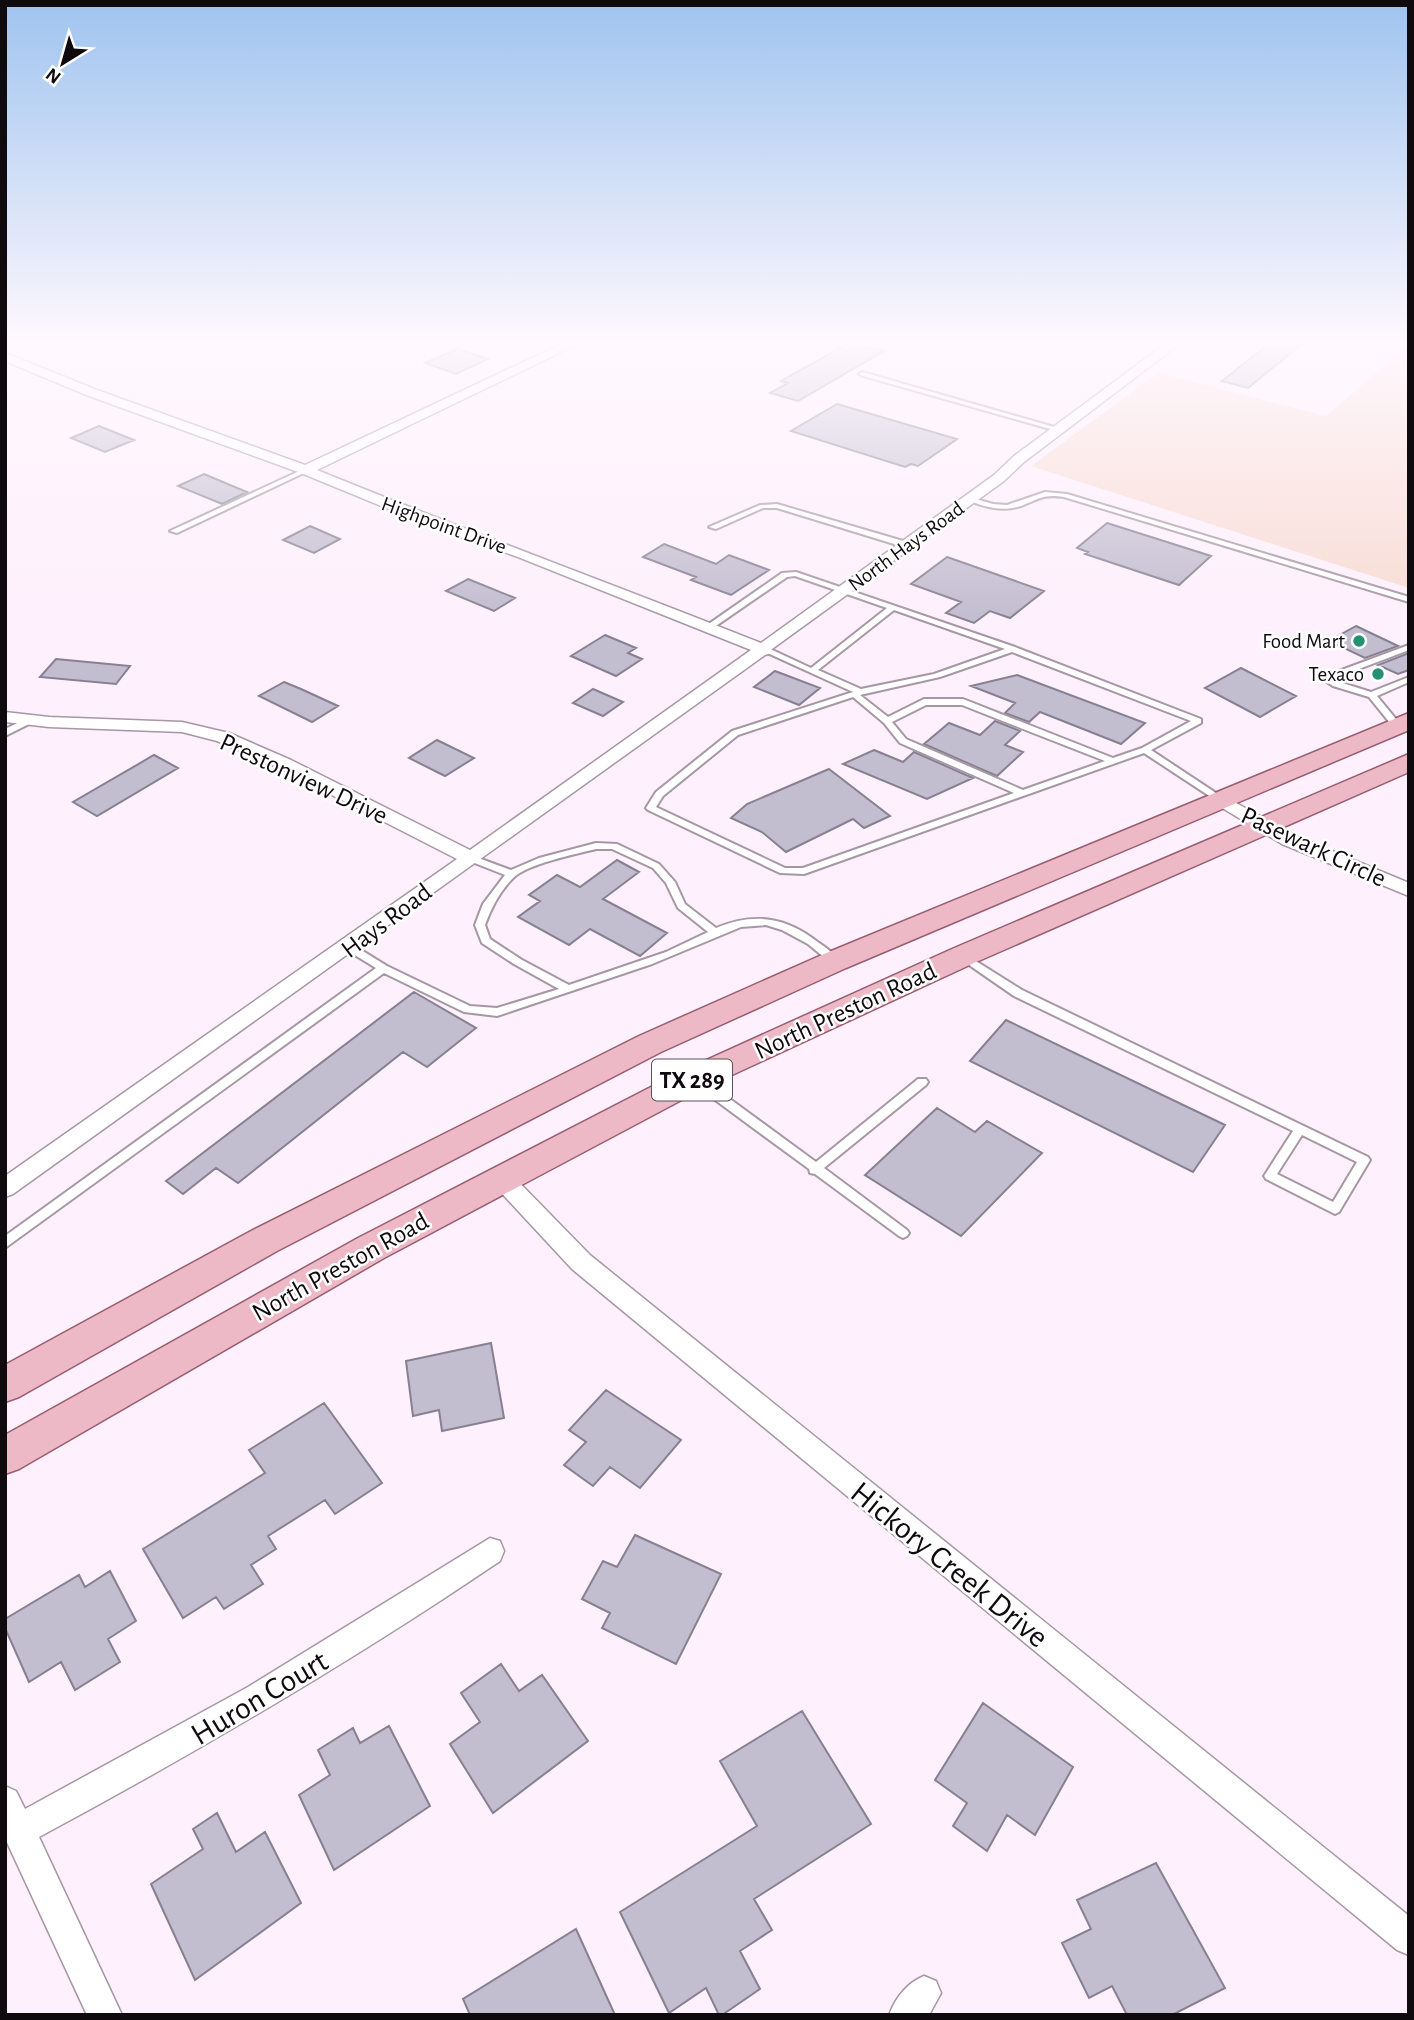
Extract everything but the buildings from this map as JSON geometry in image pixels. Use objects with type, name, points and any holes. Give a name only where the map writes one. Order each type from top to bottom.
[{"type":"main road","name":"North Preston Road","points":[[5,1385],[171,1292],[381,1180],[650,1044],[835,961],[1403,724]]},
{"type":"main road","name":"North Preston Road","points":[[5,1456],[270,1304],[694,1079],[963,956],[1409,762]]},
{"type":"street","name":"Highpoint Drive","points":[[203,433],[442,526],[523,554],[765,650]]},
{"type":"street","points":[[306,471],[385,433]]},
{"type":"street","name":"North Hays Road","points":[[765,650],[1054,433]]},
{"type":"street","name":"Hays Road","points":[[5,1188],[765,650]]},
{"type":"street","name":"Prestonview Drive","points":[[5,716],[182,727],[223,737],[285,764],[470,858]]},
{"type":"street","name":"Pasewark Circle","points":[[1220,799],[1261,825],[1304,847],[1409,890]]},
{"type":"street","name":"Hickory Creek Drive","points":[[502,1179],[581,1262],[1409,1938]]},
{"type":"street","name":"Huron Court","points":[[12,1816],[151,1760],[269,1694],[422,1598],[490,1551]]},
{"type":"street","points":[[12,1816],[105,2015]]},
{"type":"lane","points":[[174,531],[306,471]]},
{"type":"lane","points":[[969,499],[1007,507],[1037,494],[1049,492],[1065,495],[1409,600]]},
{"type":"lane","points":[[713,527],[762,506],[777,506],[907,545]]},
{"type":"lane","points":[[707,628],[785,575],[796,574],[1012,649],[1198,721],[1145,750],[804,871],[783,871],[651,807],[659,793],[735,733],[857,693],[916,683],[971,666],[1012,649]]},
{"type":"lane","points":[[812,671],[892,608]]},
{"type":"lane","points":[[1403,724],[1372,695],[1331,682],[1331,677],[1409,647]]},
{"type":"lane","points":[[765,650],[857,693],[887,721],[893,733],[912,746],[1021,793]]},
{"type":"lane","points":[[1372,695],[1409,678]]},
{"type":"lane","points":[[887,721],[924,702],[963,702],[1112,761]]},
{"type":"lane","points":[[5,733],[30,719]]},
{"type":"lane","points":[[1145,750],[1220,799]]},
{"type":"lane","points":[[568,989],[486,941],[480,925],[488,904],[511,874],[542,860],[596,846],[614,846],[656,866],[670,882],[681,906],[716,933]]},
{"type":"lane","points":[[470,858],[511,874]]},
{"type":"lane","points":[[349,947],[383,968],[468,1009],[497,1012],[674,953],[746,922],[768,923],[805,935],[835,961]]},
{"type":"lane","points":[[963,956],[1018,993],[1300,1129],[1364,1160],[1335,1209],[1270,1176],[1300,1129]]},
{"type":"lane","points":[[5,1243],[383,968]]},
{"type":"lane","points":[[694,1079],[903,1233]]},
{"type":"lane","points":[[814,1170],[922,1082]]},
{"type":"shaded area","points":[[1076,433],[1409,433],[1409,588],[1031,466]]},
{"type":"place","name":"Food Mart","points":[[1359,641]]},
{"type":"place","name":"Texaco","points":[[1378,674]]}]
